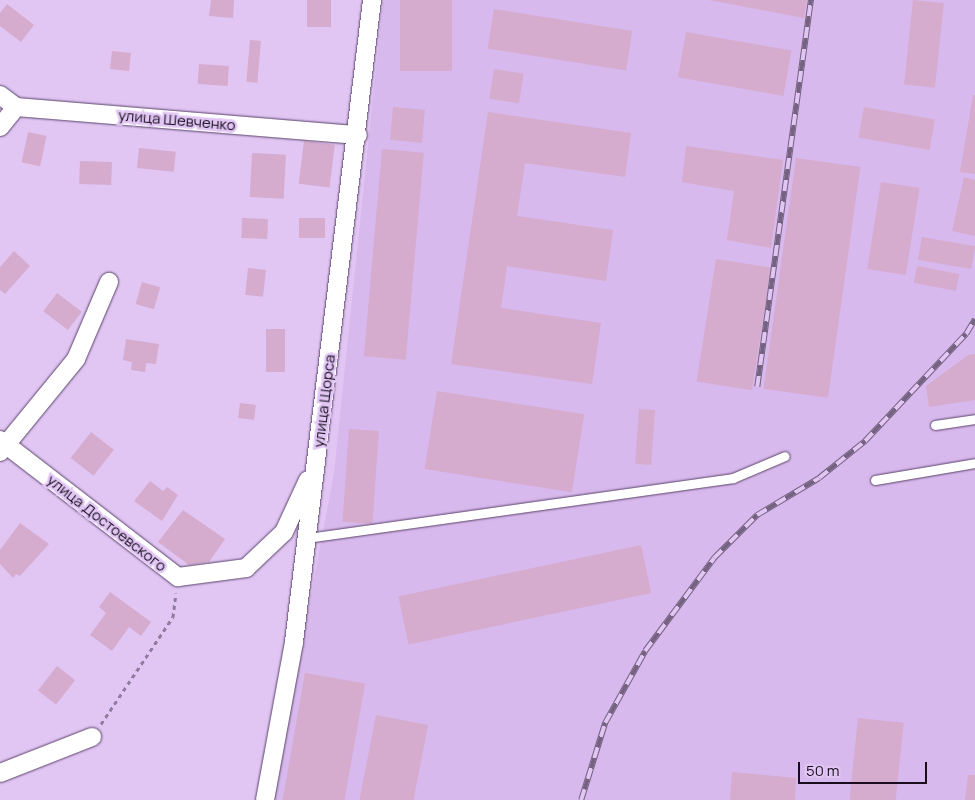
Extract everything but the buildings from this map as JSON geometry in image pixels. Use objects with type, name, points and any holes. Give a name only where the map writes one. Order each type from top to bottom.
[{"type":"street","name":"улица Щорса","points":[[265,800],[294,642],[358,135],[372,0]]},
{"type":"street","points":[[0,95],[16,107],[0,127]]},
{"type":"street","name":"улица Шевченко","points":[[16,107],[358,135]]},
{"type":"street","points":[[2,446],[76,359],[109,282]]},
{"type":"street","name":"улица Достоевского","points":[[2,446],[178,577],[246,568],[284,532],[316,463]]},
{"type":"street","points":[[0,773],[92,737]]},
{"type":"lane","points":[[935,426],[975,419]]},
{"type":"lane","points":[[307,538],[733,478],[785,456]]},
{"type":"lane","points":[[876,480],[975,463]]},
{"type":"path","points":[[92,737],[173,617],[178,577]]},
{"type":"shaded area","points":[[383,0],[975,0],[975,800],[272,800],[334,473]]},
{"type":"railway","points":[[757,387],[811,0]]},
{"type":"railway","points":[[581,800],[605,723],[645,651],[714,558],[757,515],[819,478],[865,441],[966,334],[975,319]]}]
